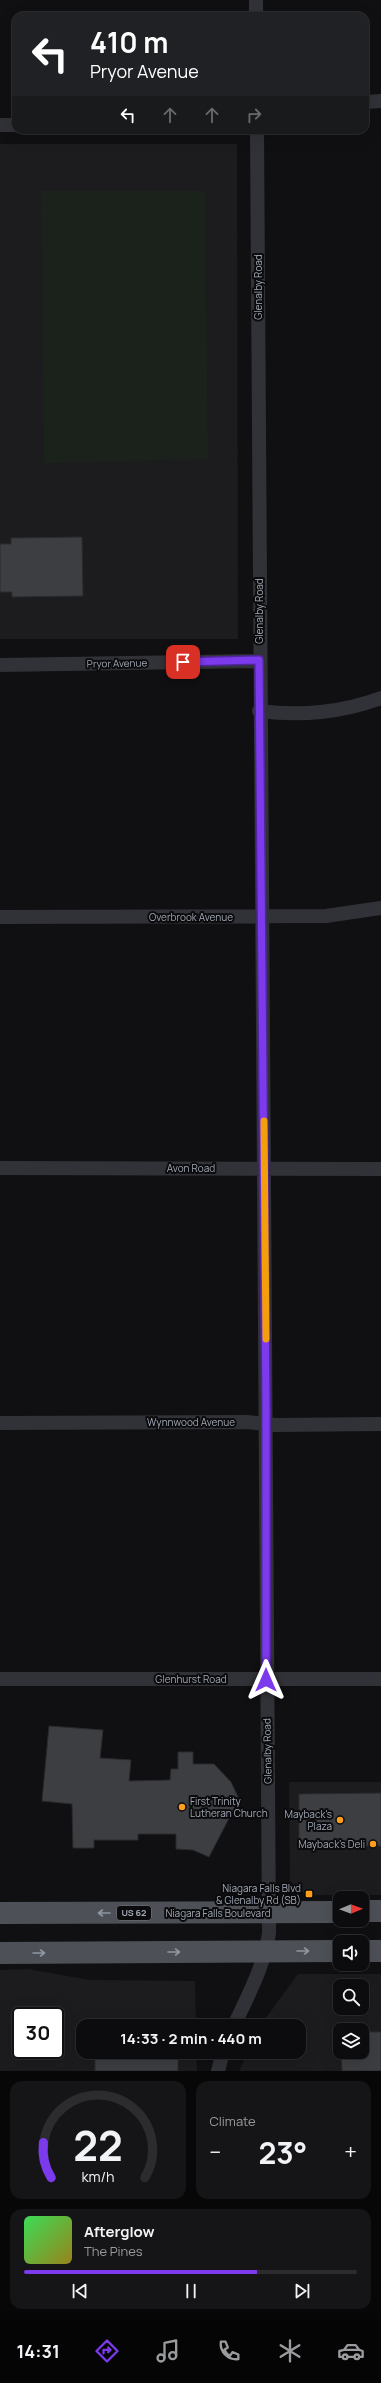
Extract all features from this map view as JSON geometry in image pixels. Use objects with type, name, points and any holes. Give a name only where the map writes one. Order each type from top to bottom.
[{"type":"main road","points":[[369,1911],[381,1911]]},
{"type":"main road","name":"Niagara Falls Boulevard","points":[[0,1914],[268,1932],[333,1949]]},
{"type":"main road","name":"Niagara Falls Boulevard","points":[[0,1953],[268,1932],[333,1914]]},
{"type":"main road","points":[[369,1951],[381,1951]]},
{"type":"street","points":[[256,0],[256,12]]},
{"type":"street","points":[[369,102],[381,101]]},
{"type":"street","points":[[0,125],[12,125]]},
{"type":"street","name":"Glenalby Road","points":[[237,2019],[258,1975],[268,1932],[266,1680],[267,1423],[259,711],[257,134]]},
{"type":"street","name":"Pryor Avenue","points":[[0,665],[259,660]]},
{"type":"street","points":[[259,711],[292,714],[318,713],[381,698]]},
{"type":"street","name":"Overbrook Avenue","points":[[0,918],[326,916],[381,908]]},
{"type":"street","name":"Avon Road","points":[[0,1168],[381,1169]]},
{"type":"street","name":"Wynnwood Avenue","points":[[0,1423],[247,1422],[381,1424]]},
{"type":"street","name":"Glenhurst Road","points":[[0,1679],[266,1680],[381,1678]]},
{"type":"street","points":[[218,2071],[221,2059]]},
{"type":"shaded area","points":[[0,144],[237,144],[238,639],[0,639]]},
{"type":"shaded area","points":[[41,191],[205,191],[208,459],[44,463]]},
{"type":"shaded area","points":[[289,1782],[381,1782],[381,1895],[369,1895],[369,1891],[333,1891],[333,1895],[306,1895],[290,1881]]},
{"type":"shaded area","points":[[28,1969],[90,1980],[195,1981],[196,2019],[76,2019],[76,2059],[196,2059],[197,2071],[0,2071],[0,1970]]},
{"type":"shaded area","points":[[298,1974],[381,1974],[381,2071],[239,2071],[245,2059],[306,2059],[306,2019],[265,2019]]},
{"type":"building","points":[[82,537],[83,596],[12,597],[12,592],[0,592],[0,544],[11,544],[11,538]]},
{"type":"building","points":[[49,1726],[103,1730],[100,1758],[131,1760],[129,1781],[170,1780],[171,1769],[178,1769],[178,1752],[193,1752],[193,1764],[214,1764],[231,1782],[239,1799],[209,1857],[193,1850],[176,1849],[176,1834],[138,1834],[138,1840],[94,1840],[94,1848],[73,1848],[72,1804],[42,1801]]},
{"type":"building","name":"Mayback's Plaza","points":[[381,1793],[381,1846],[299,1846],[299,1794]]},
{"type":"building","points":[[369,2032],[381,2032],[381,2071],[342,2071],[341,2059],[369,2059]]},
{"type":"building","points":[[95,2059],[178,2059],[178,2071],[95,2071]]},
{"type":"slow traffic","points":[[264,1121],[266,1339]]},
{"type":"place","name":"First Trinity Lutheran Church","points":[[182,1807]]},
{"type":"place","name":"Mayback's Plaza","points":[[340,1820]]},
{"type":"place","name":"Mayback's Deli","points":[[373,1844]]},
{"type":"place","name":"Niagara Falls Blvd & Glenalby Rd (SB)","points":[[309,1894]]},
{"type":"route","points":[[183,662],[259,660],[266,1407],[266,1680]]}]
